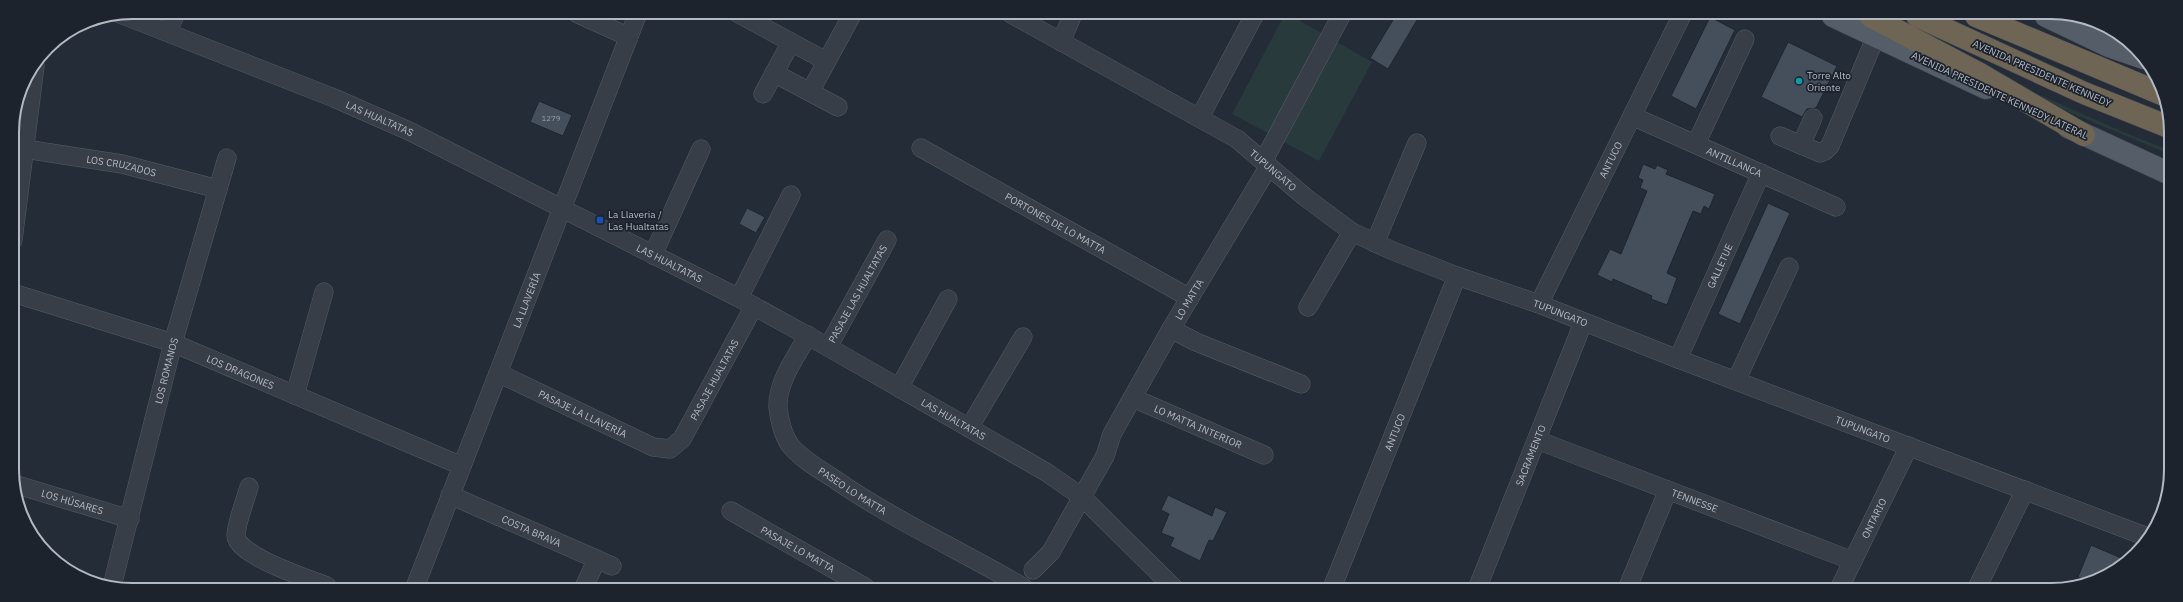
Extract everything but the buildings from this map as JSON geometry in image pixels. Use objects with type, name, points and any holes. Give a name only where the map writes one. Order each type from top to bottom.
[{"type":"highway","points":[[1876,19],[1980,74],[2084,135]]},
{"type":"highway","name":"AVENIDA PRESIDENTE KENNEDY","points":[[1923,19],[2084,93],[2164,125]]},
{"type":"highway","points":[[1983,19],[2156,92]]},
{"type":"main road","name":"AVENIDA PRESIDENTE KENNEDY LATERAL","points":[[1839,19],[2164,171]]},
{"type":"main road","points":[[2053,19],[2097,40],[2133,54]]},
{"type":"street","name":"LAS HUALTATAS","points":[[133,19],[385,120],[562,208],[808,335],[1046,472],[1077,494],[1169,583]]},
{"type":"street","points":[[168,32],[173,19]]},
{"type":"street","points":[[589,19],[629,37]]},
{"type":"street","name":"LA LLAVERÍA","points":[[417,583],[636,19]]},
{"type":"street","points":[[748,19],[826,61]]},
{"type":"street","points":[[810,92],[850,19]]},
{"type":"street","name":"TUPUNGATO","points":[[1020,19],[1200,117],[1237,139],[1305,196],[1352,232],[1375,243],[1457,276],[1539,304],[1583,323],[2143,535]]},
{"type":"street","points":[[1061,42],[1071,19]]},
{"type":"street","points":[[1200,117],[1252,19]]},
{"type":"street","name":"LO MATTA","points":[[1025,583],[1033,570],[1041,547],[1077,494],[1098,446],[1112,434],[1266,163],[1339,19]]},
{"type":"street","name":"ANTUCO","points":[[1539,304],[1680,19]]},
{"type":"street","points":[[1780,136],[1820,153],[1825,151],[1830,146],[1876,36]]},
{"type":"street","points":[[1696,144],[1745,39]]},
{"type":"street","points":[[763,94],[791,42]]},
{"type":"street","points":[[774,73],[838,107]]},
{"type":"street","points":[[19,142],[32,80]]},
{"type":"street","name":"ANTILLANCA","points":[[1632,116],[1836,207]]},
{"type":"street","points":[[1800,145],[1813,118]]},
{"type":"street","points":[[1375,243],[1417,143]]},
{"type":"street","name":"LOS CRUZADOS","points":[[19,147],[122,164],[218,189]]},
{"type":"street","name":"PORTONES DE LO MATTA","points":[[921,148],[1190,298]]},
{"type":"street","points":[[653,255],[701,149]]},
{"type":"street","name":"LOS ROMANOS","points":[[113,581],[174,343],[227,158]]},
{"type":"street","name":"GALLETUE","points":[[1678,359],[1760,173]]},
{"type":"street","points":[[746,302],[791,195]]},
{"type":"street","points":[[1308,307],[1352,232]]},
{"type":"street","name":"PASAJE LAS HUALTATAS","points":[[828,347],[887,240]]},
{"type":"street","points":[[1736,381],[1789,267]]},
{"type":"street","name":"ANTUCO","points":[[1334,583],[1457,276]]},
{"type":"street","points":[[295,395],[324,292]]},
{"type":"street","name":"LOS DRAGONES","points":[[19,295],[174,343],[462,466]]},
{"type":"street","points":[[899,388],[948,299]]},
{"type":"street","name":"PASAJE HUALTATAS","points":[[670,448],[682,439],[746,302]]},
{"type":"street","name":"SACRAMENTO","points":[[1479,583],[1583,323]]},
{"type":"street","points":[[1171,329],[1196,342],[1301,384]]},
{"type":"street","name":"PASEO LO MATTA","points":[[808,335],[780,387],[778,398],[778,409],[786,438],[791,446],[812,464],[866,500],[1016,583]]},
{"type":"street","points":[[969,428],[1023,337]]},
{"type":"street","name":"PASAJE LA LLAVERÍA","points":[[498,373],[653,447],[670,448]]},
{"type":"street","name":"LO MATTA INTERIOR","points":[[1133,398],[1264,455]]},
{"type":"street","name":"TENNESSE","points":[[1537,440],[1853,561]]},
{"type":"street","name":"ONTARIO","points":[[1842,583],[1909,446]]},
{"type":"street","name":"LOS HÚSARES","points":[[20,486],[130,518]]},
{"type":"street","points":[[248,487],[236,536],[239,544],[250,554],[320,583]]},
{"type":"street","points":[[1629,583],[1668,490]]},
{"type":"street","points":[[1979,583],[2025,490]]},
{"type":"street","name":"COSTA BRAVA","points":[[450,495],[605,563],[588,583]]},
{"type":"street","name":"PASAJE LO MATTA","points":[[731,511],[858,583]]},
{"type":"shaded area","points":[[1282,19],[1297,19],[1372,62],[1319,161],[1232,114]]},
{"type":"shaded area","points":[[1969,63],[2123,132],[2164,148],[2164,152],[2069,112]]},
{"type":"place","name":"Torre Alto Oriente","points":[[1799,81]]},
{"type":"place","name":"La Llaveria / Las Hualtatas","points":[[600,220]]}]
